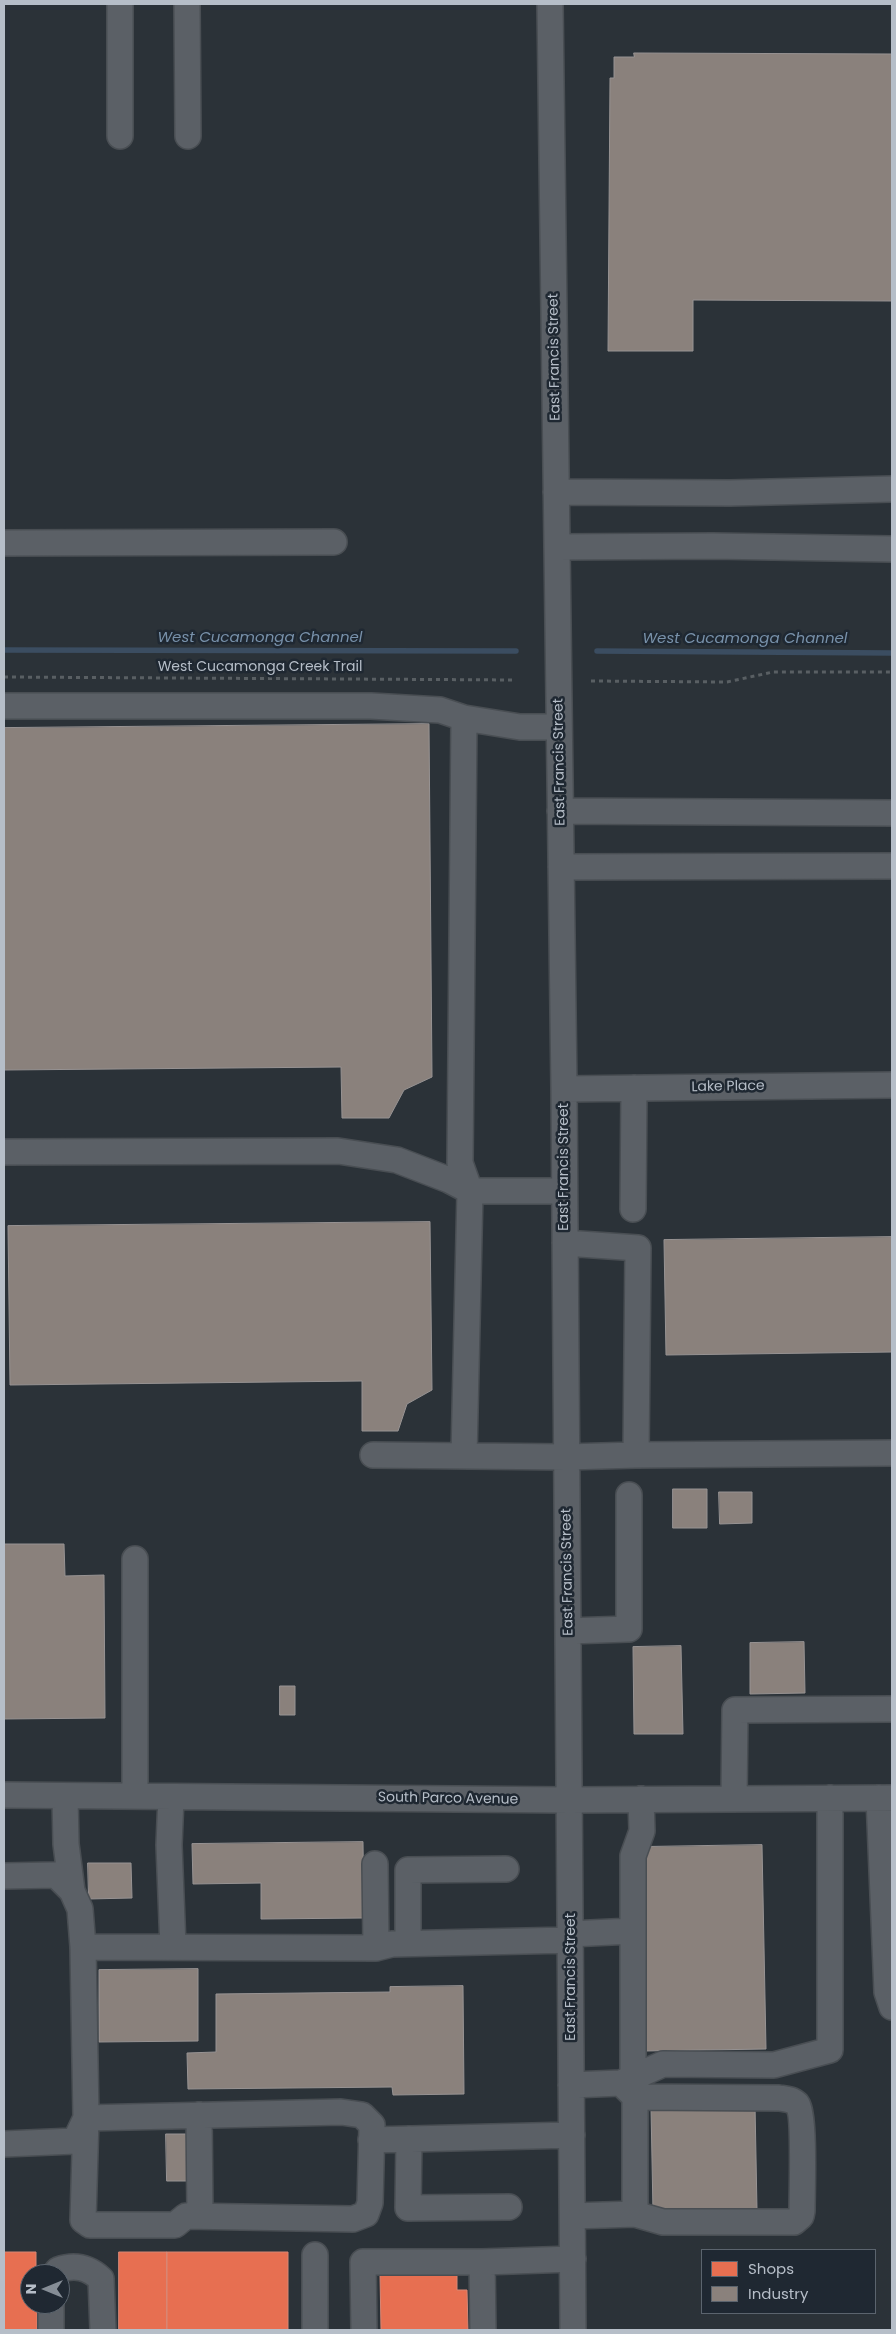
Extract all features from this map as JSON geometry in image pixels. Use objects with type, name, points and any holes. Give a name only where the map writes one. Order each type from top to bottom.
[{"type":"street","points":[[120,4],[120,136]]},
{"type":"street","points":[[187,4],[188,136]]},
{"type":"street","name":"East Francis Street","points":[[550,4],[564,1089],[573,2330]]},
{"type":"street","points":[[556,492],[730,493],[892,489]]},
{"type":"street","points":[[4,543],[334,542]]},
{"type":"street","points":[[557,548],[713,546],[892,548]]},
{"type":"street","points":[[4,706],[371,706],[440,710],[464,718],[520,727],[559,726]]},
{"type":"street","points":[[464,718],[460,1163],[470,1191],[464,1456]]},
{"type":"street","points":[[560,811],[892,813]]},
{"type":"street","points":[[561,867],[892,866]]},
{"type":"street","name":"Lake Place","points":[[564,1089],[892,1085]]},
{"type":"street","points":[[632,1209],[634,1088]]},
{"type":"street","points":[[4,1152],[338,1150],[397,1160],[450,1180],[470,1191],[564,1191]]},
{"type":"street","points":[[565,1243],[638,1248],[636,1454]]},
{"type":"street","points":[[373,1455],[567,1457],[636,1454],[892,1453]]},
{"type":"street","points":[[568,1631],[629,1630],[629,1495]]},
{"type":"street","points":[[135,1559],[135,1796]]},
{"type":"street","points":[[734,1799],[735,1710],[892,1709]]},
{"type":"street","name":"South Parco Avenue","points":[[4,1795],[569,1800],[886,1798]]},
{"type":"street","points":[[65,1796],[66,1844],[72,1891],[80,1909],[83,1947],[86,2118],[83,2220],[90,2225],[175,2225],[186,2216],[353,2219],[366,2214],[370,2203],[372,2125],[362,2115],[341,2112],[86,2118]]},
{"type":"street","points":[[171,1797],[169,1845],[174,1947]]},
{"type":"street","points":[[629,2085],[663,2064],[774,2065],[830,2050],[830,1798]]},
{"type":"street","points":[[886,1798],[887,1992],[892,2007]]},
{"type":"street","points":[[635,2214],[629,2085],[634,1856],[642,1832],[641,1799]]},
{"type":"street","points":[[376,1864],[376,1948]]},
{"type":"street","points":[[408,1943],[408,1870],[506,1869]]},
{"type":"street","points":[[4,1876],[56,1875],[72,1891]]},
{"type":"street","points":[[83,1947],[376,1948],[392,1944],[570,1937],[632,1931]]},
{"type":"street","points":[[571,2084],[629,2085],[791,2100],[798,2106],[801,2114],[802,2130],[802,2210],[801,2216],[794,2222],[663,2222],[635,2214],[572,2216]]},
{"type":"street","points":[[199,2115],[200,2216]]},
{"type":"street","points":[[4,2144],[75,2142],[86,2118]]},
{"type":"street","points":[[372,2140],[572,2136]]},
{"type":"street","points":[[409,2139],[408,2208],[509,2207]]},
{"type":"street","points":[[315,2255],[315,2330]]},
{"type":"street","points":[[364,2330],[363,2262],[482,2262],[573,2259]]},
{"type":"street","points":[[482,2262],[483,2330]]},
{"type":"street","points":[[70,2268],[84,2267],[101,2279],[103,2330]]},
{"type":"street","points":[[51,2314],[51,2330]]},
{"type":"path","points":[[592,681],[727,682],[773,672],[892,672]]},
{"type":"path","name":"West Cucamonga Creek Trail","points":[[4,676],[516,680]]},
{"type":"building: Shops","points":[[4,2252],[36,2252],[36,2264],[20,2264],[20,2314],[37,2314],[37,2330],[4,2330]]},
{"type":"building: Shops","points":[[119,2252],[167,2252],[167,2330],[119,2330]]},
{"type":"building: Shops","points":[[167,2252],[288,2252],[288,2330],[167,2330]]},
{"type":"building: Shops","points":[[457,2273],[457,2290],[467,2290],[468,2330],[381,2330],[380,2274]]},
{"type":"building: Industry","points":[[634,53],[892,54],[892,301],[693,300],[693,351],[608,351],[610,78],[614,78],[614,57],[634,57]]},
{"type":"building: Industry","points":[[429,724],[432,1077],[404,1090],[389,1118],[342,1118],[341,1067],[4,1070],[4,728]]},
{"type":"building: Industry","points":[[430,1222],[432,1390],[407,1404],[398,1431],[362,1431],[362,1381],[10,1385],[8,1226]]},
{"type":"building: Industry","points":[[892,1237],[892,1352],[666,1355],[664,1240]]},
{"type":"building: Industry","points":[[673,1489],[707,1489],[707,1528],[673,1528]]},
{"type":"building: Industry","points":[[719,1492],[752,1492],[752,1523],[720,1524]]},
{"type":"building: Industry","points":[[4,1544],[64,1544],[65,1576],[104,1575],[105,1718],[4,1719]]},
{"type":"building: Industry","points":[[804,1642],[805,1693],[750,1694],[750,1643]]},
{"type":"building: Industry","points":[[681,1646],[683,1734],[634,1734],[633,1647]]},
{"type":"building: Industry","points":[[280,1686],[295,1686],[295,1715],[280,1715]]},
{"type":"building: Industry","points":[[363,1842],[364,1918],[261,1919],[261,1883],[193,1884],[192,1844]]},
{"type":"building: Industry","points":[[762,1845],[766,2049],[645,2051],[642,1847]]},
{"type":"building: Industry","points":[[88,1863],[131,1863],[132,1898],[89,1899]]},
{"type":"building: Industry","points":[[198,1969],[198,2041],[99,2042],[99,1970]]},
{"type":"building: Industry","points":[[463,1986],[464,2094],[393,2095],[392,2087],[188,2089],[187,2053],[216,2052],[216,1994],[390,1992],[390,1987]]},
{"type":"building: Industry","points":[[755,2105],[757,2210],[653,2212],[651,2107]]},
{"type":"building: Industry","points":[[166,2134],[186,2134],[187,2181],[167,2181]]},
{"type":"waterway","name":"West Cucamonga Channel","points":[[4,650],[516,651]]},
{"type":"waterway","name":"West Cucamonga Channel","points":[[597,651],[892,653]]}]
